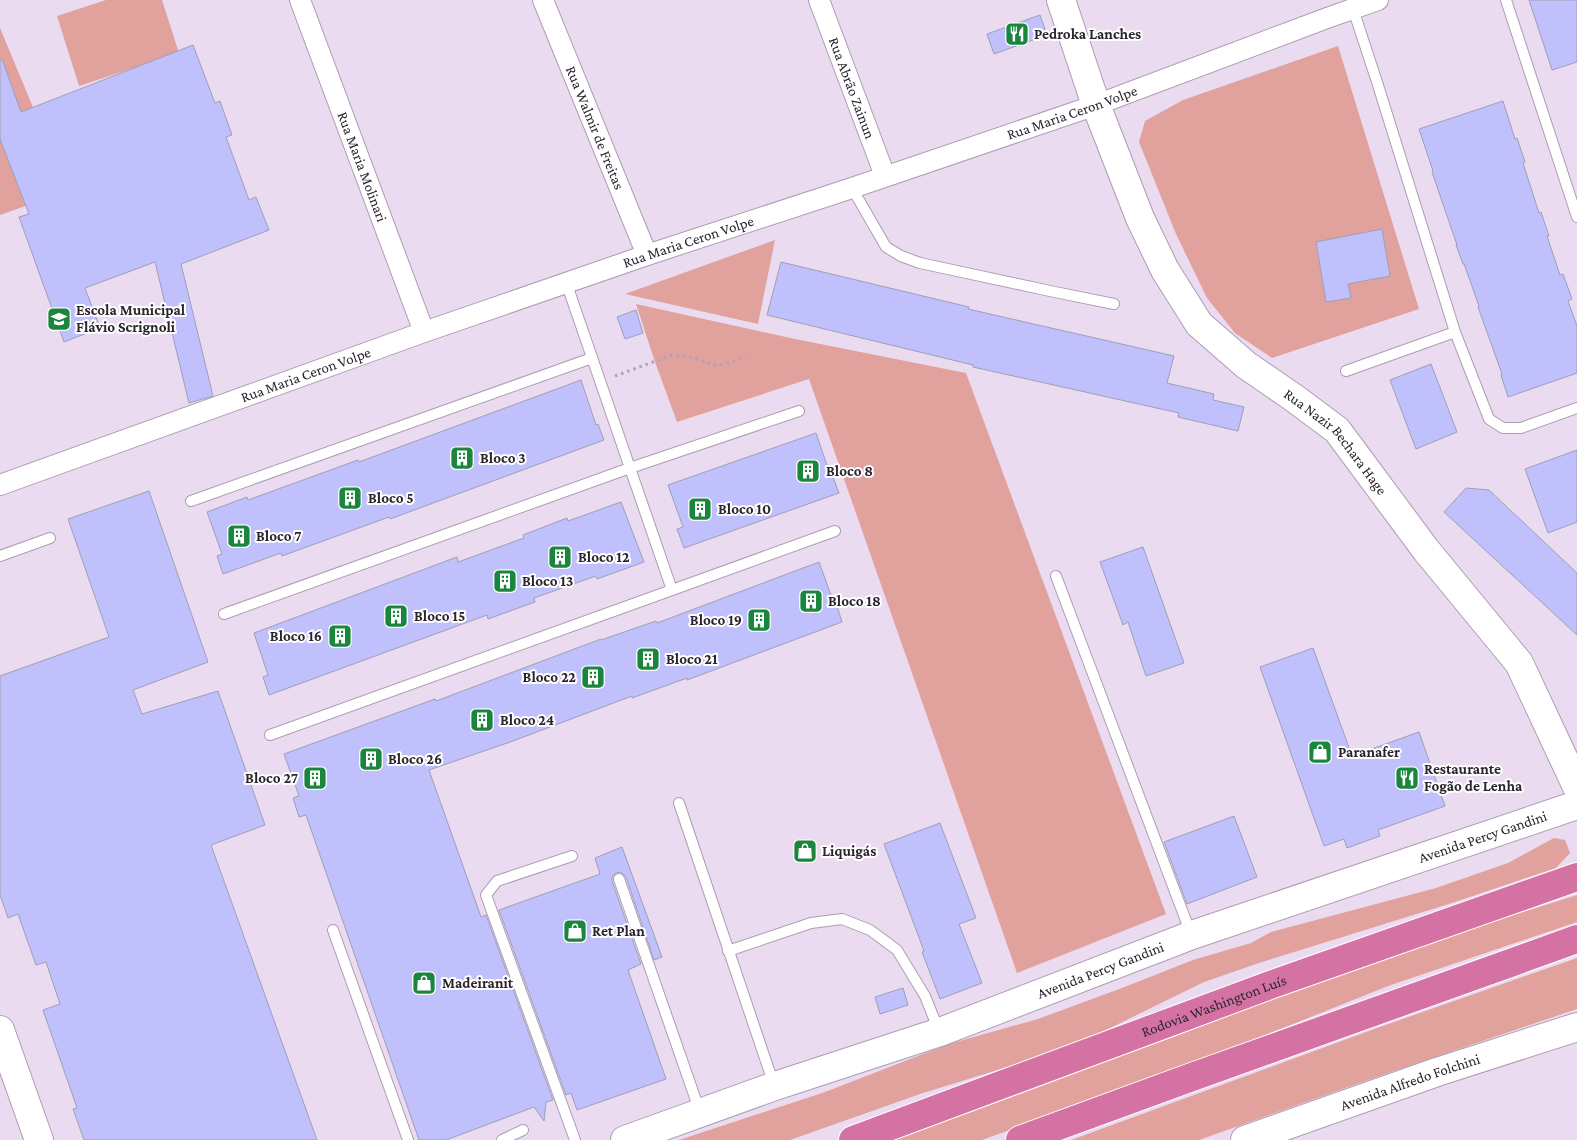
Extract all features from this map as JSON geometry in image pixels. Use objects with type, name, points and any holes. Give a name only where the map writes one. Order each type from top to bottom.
[{"type":"highway","name":"Rodovia Washington Luís","points":[[853,1140],[1270,985],[1577,877]]},
{"type":"highway","points":[[1020,1140],[1577,939]]},
{"type":"main road","name":"Rua Nazir Bechara Hage","points":[[1061,0],[1096,105],[1140,218],[1165,270],[1199,324],[1246,365],[1337,430],[1426,550],[1519,662],[1577,787]]},
{"type":"main road","name":"Avenida Percy Gandini","points":[[625,1140],[774,1086],[940,1032],[1192,935],[1577,805]]},
{"type":"main road","name":"Avenida Alfredo Folchini","points":[[1245,1140],[1437,1072],[1577,1027]]},
{"type":"main road","points":[[0,1030],[39,1140]]},
{"type":"street","name":"Rua Maria Molinari","points":[[300,0],[424,332]]},
{"type":"street","name":"Rua Walmir de Freitas","points":[[543,0],[647,255]]},
{"type":"street","name":"Rua Abrão Zainun","points":[[820,0],[884,176]]},
{"type":"street","name":"Rua Maria Ceron Volpe","points":[[0,485],[566,282],[1096,105],[1323,9],[1353,9],[1378,0]]},
{"type":"lane","points":[[1506,0],[1577,217]]},
{"type":"lane","points":[[1353,9],[1454,332],[1489,419],[1503,428],[1521,428],[1577,408]]},
{"type":"lane","points":[[852,188],[886,247],[901,256],[920,263],[955,271],[1114,304]]},
{"type":"lane","points":[[566,282],[672,590]]},
{"type":"lane","points":[[1346,371],[1454,332]]},
{"type":"lane","points":[[191,501],[592,358]]},
{"type":"lane","points":[[224,614],[630,468],[799,411]]},
{"type":"lane","points":[[270,734],[835,531]]},
{"type":"lane","points":[[0,556],[50,538]]},
{"type":"lane","points":[[1056,576],[1192,935]]},
{"type":"lane","points":[[679,803],[774,1086]]},
{"type":"lane","points":[[572,856],[497,881],[486,895],[575,1140]]},
{"type":"lane","points":[[619,878],[701,1113]]},
{"type":"lane","points":[[728,950],[812,922],[842,919],[870,930],[897,950],[925,996],[940,1032]]},
{"type":"lane","points":[[333,930],[408,1140]]},
{"type":"lane","points":[[502,1140],[523,1130]]},
{"type":"path","points":[[600,382],[672,356],[687,356],[715,364],[724,364],[746,356]]},
{"type":"shaded area","points":[[106,0],[162,0],[179,53],[79,86],[57,16]]},
{"type":"shaded area","points":[[0,28],[68,191],[0,215]]},
{"type":"shaded area","points":[[1338,46],[1419,309],[1272,358],[1235,333],[1207,298],[1176,234],[1139,142],[1145,121],[1183,100]]},
{"type":"shaded area","points":[[775,240],[758,324],[625,294]]},
{"type":"shaded area","points":[[636,304],[795,339],[966,373],[1166,914],[1017,973],[809,379],[677,422]]},
{"type":"shaded area","points":[[1554,838],[1565,840],[1570,853],[1556,868],[1204,982],[1102,1032],[1024,1062],[923,1093],[790,1140],[679,1140],[825,1092],[949,1044],[1038,1019],[1193,960],[1251,943],[1271,932],[1436,888],[1508,863]]},
{"type":"shaded area","points":[[1577,895],[1577,922],[1388,986],[1186,1067],[982,1140],[887,1140],[1176,1036],[1380,957]]},
{"type":"shaded area","points":[[1577,958],[1577,1009],[1199,1140],[1071,1140],[1377,1028]]},
{"type":"building","points":[[1529,0],[1577,0],[1577,62],[1552,70]]},
{"type":"building","name":"Pedroka Lanches","points":[[1040,15],[1047,35],[994,54],[987,34]]},
{"type":"building","points":[[193,45],[215,103],[220,101],[232,135],[226,137],[249,200],[256,197],[269,230],[181,264],[213,396],[189,403],[155,262],[85,288],[100,328],[64,342],[19,217],[29,214],[0,139],[0,60],[2,59],[21,112]]},
{"type":"building","points":[[1503,101],[1515,139],[1517,138],[1525,162],[1523,163],[1539,213],[1541,212],[1549,236],[1547,236],[1560,275],[1563,274],[1572,299],[1568,301],[1577,326],[1577,373],[1508,397],[1502,374],[1456,245],[1419,129]]},
{"type":"building","points":[[1382,229],[1390,276],[1348,284],[1351,298],[1326,302],[1316,242]]},
{"type":"building","points":[[781,262],[969,307],[968,309],[1174,356],[1167,383],[1214,394],[1213,400],[1244,407],[1238,431],[1178,417],[1179,413],[973,367],[973,365],[767,315]]},
{"type":"building","points":[[636,310],[643,333],[625,339],[617,317]]},
{"type":"building","points":[[1431,364],[1457,432],[1416,449],[1390,380]]},
{"type":"building","points":[[581,380],[596,425],[598,424],[604,440],[390,519],[389,517],[282,556],[281,553],[223,574],[217,556],[222,554],[207,512],[247,497],[248,500],[358,460],[359,462]]},
{"type":"building","points":[[816,433],[831,477],[833,477],[839,493],[684,548],[677,529],[683,527],[668,485]]},
{"type":"building","points":[[1577,450],[1577,522],[1548,533],[1525,469]]},
{"type":"building","points":[[1466,488],[1489,490],[1577,573],[1577,635],[1444,512]]},
{"type":"building","points":[[149,491],[208,662],[133,690],[142,714],[218,691],[265,825],[211,845],[317,1140],[84,1140],[73,1109],[77,1108],[43,1010],[60,1004],[46,962],[36,965],[18,914],[8,918],[0,895],[0,676],[109,637],[68,519]]},
{"type":"building","points":[[621,502],[644,562],[597,579],[596,576],[534,598],[535,602],[488,619],[487,615],[269,695],[263,677],[268,675],[254,633],[457,557],[458,562],[524,538],[523,535],[567,518],[568,521]]},
{"type":"building","points":[[1143,547],[1184,663],[1146,676],[1128,622],[1123,625],[1100,562]]},
{"type":"building","points":[[819,562],[842,622],[687,680],[687,678],[632,698],[632,696],[513,741],[429,770],[481,917],[486,915],[553,1100],[546,1102],[544,1121],[534,1107],[446,1140],[419,1140],[306,815],[299,817],[293,798],[299,796],[284,754],[435,699],[436,701],[601,639],[656,621],[657,623]]},
{"type":"building","name":"Paranafer","points":[[1313,648],[1352,756],[1419,732],[1445,806],[1378,830],[1380,836],[1347,848],[1344,839],[1324,846],[1260,667]]},
{"type":"building","points":[[1234,816],[1257,877],[1187,904],[1164,842]]},
{"type":"building","points":[[940,823],[976,918],[959,924],[982,983],[940,999],[884,844]]},
{"type":"building","points":[[622,847],[662,957],[654,960],[626,877],[621,872],[616,873],[612,877],[612,881],[641,964],[628,970],[666,1079],[577,1110],[571,1093],[566,1095],[499,910],[600,874],[595,858]]},
{"type":"building","points":[[903,988],[908,1005],[880,1014],[875,997]]},
{"type":"place","name":"Pedroka Lanches","points":[[1017,34]]},
{"type":"place","name":"Escola Municipal Flávio Scrignoli","points":[[59,319]]},
{"type":"place","name":"Bloco 3","points":[[462,458]]},
{"type":"place","name":"Bloco 8","points":[[808,471]]},
{"type":"place","name":"Bloco 5","points":[[350,498]]},
{"type":"place","name":"Bloco 10","points":[[700,509]]},
{"type":"place","name":"Bloco 7","points":[[239,536]]},
{"type":"place","name":"Bloco 12","points":[[560,557]]},
{"type":"place","name":"Bloco 13","points":[[505,581]]},
{"type":"place","name":"Bloco 18","points":[[811,601]]},
{"type":"place","name":"Bloco 15","points":[[396,616]]},
{"type":"place","name":"Bloco 19","points":[[759,620]]},
{"type":"place","name":"Bloco 16","points":[[340,636]]},
{"type":"place","name":"Bloco 21","points":[[648,659]]},
{"type":"place","name":"Bloco 22","points":[[593,677]]},
{"type":"place","name":"Bloco 24","points":[[482,720]]},
{"type":"place","name":"Paranafer","points":[[1320,752]]},
{"type":"place","name":"Bloco 26","points":[[371,759]]},
{"type":"place","name":"Bloco 27","points":[[315,778]]},
{"type":"place","name":"Restaurante Fogão de Lenha","points":[[1407,778]]},
{"type":"place","name":"Liquigás","points":[[805,851]]},
{"type":"place","name":"Ret Plan","points":[[575,931]]},
{"type":"place","name":"Madeiranit","points":[[424,983]]}]
